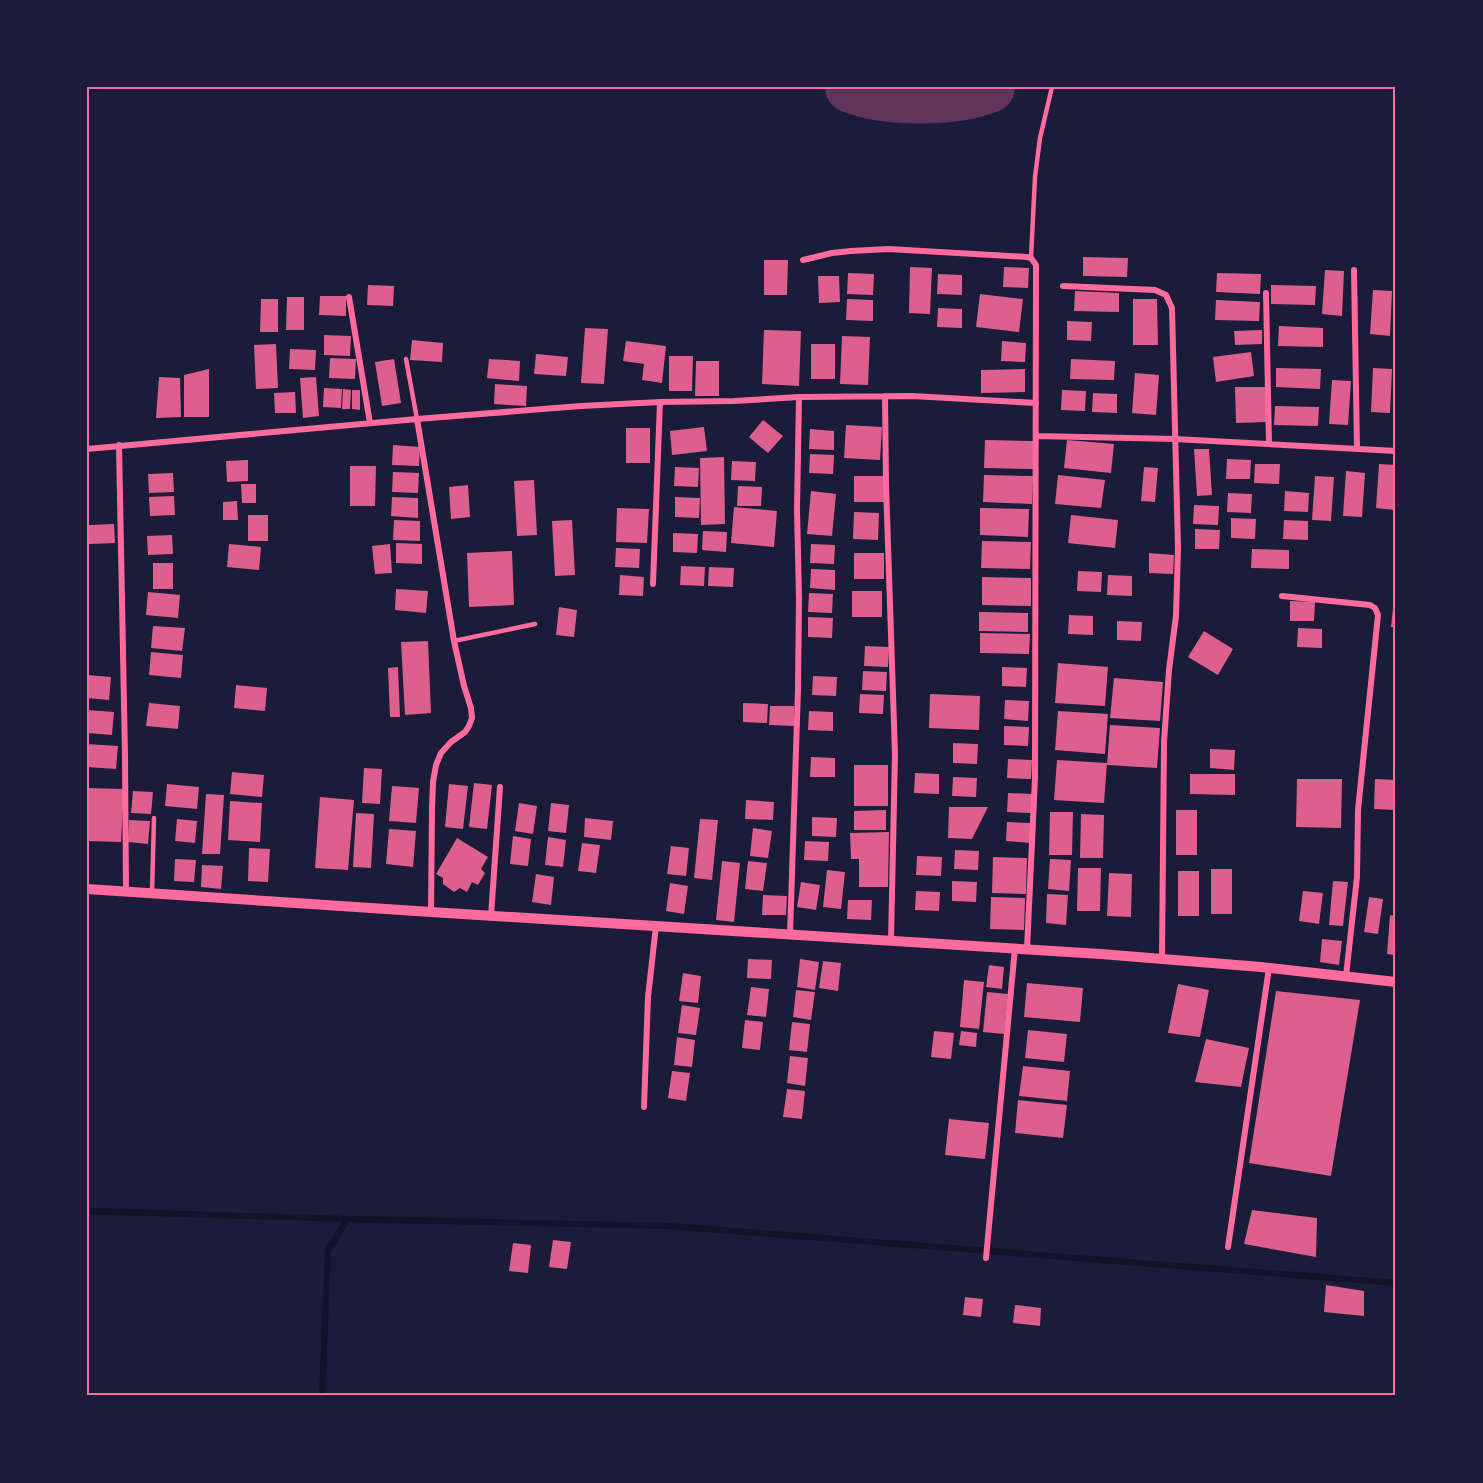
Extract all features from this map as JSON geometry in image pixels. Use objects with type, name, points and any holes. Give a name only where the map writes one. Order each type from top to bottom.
[{"type":"street","points":[[803,260],[851,250],[888,249],[1010,255],[1031,258],[1036,265],[1035,778],[1027,948]]},
{"type":"street","points":[[1354,270],[1357,448]]},
{"type":"street","points":[[1063,286],[1155,290],[1166,295],[1172,308],[1178,548],[1176,616],[1169,670],[1164,742],[1162,958]]},
{"type":"street","points":[[1266,293],[1269,444]]},
{"type":"street","points":[[349,297],[370,423]]},
{"type":"street","points":[[885,396],[886,497],[895,754],[891,941]]},
{"type":"street","points":[[87,449],[417,419],[660,402],[912,396],[1036,403]]},
{"type":"street","points":[[790,935],[800,598],[797,509],[799,397]]},
{"type":"street","points":[[653,584],[660,402]]},
{"type":"street","points":[[417,419],[454,641],[472,718],[465,732],[441,753],[432,782],[432,912]]},
{"type":"street","points":[[1036,436],[1175,439],[1396,451]]},
{"type":"street","points":[[119,446],[126,892]]},
{"type":"street","points":[[1282,596],[1370,604],[1378,615],[1358,810],[1357,877],[1346,976]]},
{"type":"street","points":[[491,916],[500,787]]},
{"type":"street","points":[[87,889],[790,935],[1027,948],[1162,958],[1396,982]]},
{"type":"street","points":[[644,1107],[648,997],[656,926]]},
{"type":"street","points":[[986,1258],[1015,948]]},
{"type":"street","points":[[1227,1247],[1269,968]]},
{"type":"lane","points":[[1031,258],[1035,177],[1040,138],[1052,87]]},
{"type":"lane","points":[[406,359],[417,419]]},
{"type":"lane","points":[[454,641],[536,624]]},
{"type":"lane","points":[[152,893],[154,818]]},
{"type":"building","points":[[1083,257],[1128,258],[1127,277],[1083,276]]},
{"type":"building","points":[[764,260],[788,260],[787,295],[764,295]]},
{"type":"building","points":[[910,267],[932,268],[930,314],[909,313]]},
{"type":"building","points":[[1004,267],[1029,268],[1028,288],[1003,287]]},
{"type":"building","points":[[1325,270],[1344,271],[1342,316],[1322,314]]},
{"type":"building","points":[[848,273],[874,274],[873,295],[847,294]]},
{"type":"building","points":[[1217,273],[1261,274],[1260,294],[1216,292]]},
{"type":"building","points":[[938,274],[962,275],[962,295],[937,294]]},
{"type":"building","points":[[818,276],[839,276],[840,302],[819,303]]},
{"type":"building","points":[[368,285],[394,286],[393,306],[367,305]]},
{"type":"building","points":[[1271,285],[1316,286],[1315,305],[1271,304]]},
{"type":"building","points":[[1373,290],[1392,291],[1390,336],[1370,334]]},
{"type":"building","points":[[1075,291],[1119,293],[1119,312],[1074,311]]},
{"type":"building","points":[[980,294],[1023,299],[1019,332],[976,327]]},
{"type":"building","points":[[320,296],[346,296],[346,316],[319,315]]},
{"type":"building","points":[[287,297],[304,297],[304,330],[286,330]]},
{"type":"building","points":[[261,299],[278,299],[278,332],[260,332]]},
{"type":"building","points":[[847,299],[873,300],[873,321],[846,320]]},
{"type":"building","points":[[1133,299],[1157,299],[1158,345],[1133,345]]},
{"type":"building","points":[[1216,300],[1260,302],[1259,321],[1215,320]]},
{"type":"building","points":[[938,308],[962,309],[962,328],[937,327]]},
{"type":"building","points":[[1067,321],[1092,322],[1091,341],[1067,340]]},
{"type":"building","points":[[1279,326],[1323,328],[1323,347],[1278,346]]},
{"type":"building","points":[[585,328],[608,329],[604,384],[581,383]]},
{"type":"building","points":[[764,330],[801,331],[799,386],[762,384]]},
{"type":"building","points":[[1262,330],[1262,344],[1235,345],[1234,331]]},
{"type":"building","points":[[324,335],[351,336],[350,356],[324,355]]},
{"type":"building","points":[[842,336],[870,337],[868,385],[840,384]]},
{"type":"building","points":[[412,340],[443,343],[442,362],[410,360]]},
{"type":"building","points":[[626,341],[666,346],[662,383],[642,380],[644,364],[623,361]]},
{"type":"building","points":[[1002,341],[1026,343],[1025,362],[1001,361]]},
{"type":"building","points":[[276,344],[278,388],[256,389],[254,345]]},
{"type":"building","points":[[811,344],[835,344],[835,379],[811,379]]},
{"type":"building","points":[[290,349],[316,350],[315,370],[289,369]]},
{"type":"building","points":[[1251,352],[1254,376],[1216,382],[1213,357]]},
{"type":"building","points":[[536,354],[568,357],[566,376],[534,374]]},
{"type":"building","points":[[669,356],[693,356],[692,391],[669,391]]},
{"type":"building","points":[[330,358],[356,359],[355,379],[329,378]]},
{"type":"building","points":[[394,359],[401,403],[382,406],[375,362]]},
{"type":"building","points":[[489,359],[520,361],[519,381],[487,378]]},
{"type":"building","points":[[1071,359],[1115,361],[1114,380],[1070,379]]},
{"type":"building","points":[[696,361],[719,361],[719,396],[695,396]]},
{"type":"building","points":[[1276,368],[1321,369],[1320,389],[1276,387]]},
{"type":"building","points":[[1373,368],[1392,369],[1390,413],[1371,412]]},
{"type":"building","points":[[209,369],[209,417],[184,417],[184,375]]},
{"type":"building","points":[[1025,369],[1025,392],[981,393],[981,370]]},
{"type":"building","points":[[1135,373],[1159,375],[1156,415],[1132,413]]},
{"type":"building","points":[[159,377],[180,378],[181,417],[156,418]]},
{"type":"building","points":[[316,377],[319,416],[303,418],[300,378]]},
{"type":"building","points":[[1332,380],[1351,381],[1348,425],[1329,424]]},
{"type":"building","points":[[495,384],[527,386],[526,406],[494,404]]},
{"type":"building","points":[[1235,387],[1266,387],[1267,422],[1236,423]]},
{"type":"building","points":[[324,388],[342,389],[341,408],[323,407]]},
{"type":"building","points":[[343,389],[351,390],[350,409],[342,409]]},
{"type":"building","points":[[352,390],[360,390],[360,410],[352,409]]},
{"type":"building","points":[[1062,390],[1086,391],[1085,411],[1061,410]]},
{"type":"building","points":[[295,392],[296,413],[275,413],[274,393]]},
{"type":"building","points":[[1093,393],[1117,394],[1117,413],[1092,412]]},
{"type":"building","points":[[1275,406],[1319,407],[1318,426],[1274,425]]},
{"type":"building","points":[[763,420],[783,436],[768,453],[749,437]]},
{"type":"building","points":[[846,425],[882,427],[880,460],[844,458]]},
{"type":"building","points":[[704,427],[707,451],[672,455],[670,431]]},
{"type":"building","points":[[626,428],[650,428],[650,463],[626,463]]},
{"type":"building","points":[[810,429],[834,431],[834,450],[809,449]]},
{"type":"building","points":[[985,440],[1033,441],[1033,469],[984,468]]},
{"type":"building","points":[[1067,440],[1114,444],[1111,473],[1064,468]]},
{"type":"building","points":[[393,445],[420,447],[419,466],[392,465]]},
{"type":"building","points":[[1194,449],[1209,449],[1212,495],[1197,496]]},
{"type":"building","points":[[810,454],[834,455],[833,474],[809,473]]},
{"type":"building","points":[[724,457],[725,524],[701,525],[700,458]]},
{"type":"building","points":[[1227,459],[1251,460],[1250,479],[1226,479]]},
{"type":"building","points":[[248,460],[248,481],[227,482],[226,461]]},
{"type":"building","points":[[732,461],[756,462],[755,481],[731,480]]},
{"type":"building","points":[[1255,464],[1280,464],[1279,484],[1254,483]]},
{"type":"building","points":[[1379,464],[1396,465],[1395,510],[1376,508]]},
{"type":"building","points":[[350,466],[376,466],[375,506],[350,506]]},
{"type":"building","points":[[675,467],[699,468],[698,487],[674,486]]},
{"type":"building","points":[[1144,467],[1158,468],[1155,502],[1141,501]]},
{"type":"building","points":[[1346,471],[1365,473],[1362,517],[1343,516]]},
{"type":"building","points":[[393,472],[419,473],[418,493],[392,492]]},
{"type":"building","points":[[173,473],[174,492],[149,493],[148,474]]},
{"type":"building","points":[[984,475],[1033,476],[1032,504],[983,502]]},
{"type":"building","points":[[1058,475],[1105,480],[1101,508],[1055,504]]},
{"type":"building","points":[[854,476],[884,476],[884,502],[854,502]]},
{"type":"building","points":[[1315,476],[1334,477],[1331,521],[1312,520]]},
{"type":"building","points":[[534,480],[537,535],[517,536],[514,481]]},
{"type":"building","points":[[241,484],[256,484],[256,503],[242,503]]},
{"type":"building","points":[[468,485],[470,517],[451,519],[449,487]]},
{"type":"building","points":[[738,486],[762,487],[761,506],[737,506]]},
{"type":"building","points":[[811,491],[836,494],[832,536],[807,534]]},
{"type":"building","points":[[1285,491],[1309,493],[1308,512],[1284,511]]},
{"type":"building","points":[[1228,493],[1252,494],[1251,513],[1227,512]]},
{"type":"building","points":[[174,496],[175,515],[150,516],[149,497]]},
{"type":"building","points":[[392,497],[418,498],[418,518],[391,516]]},
{"type":"building","points":[[675,497],[700,498],[699,518],[675,517]]},
{"type":"building","points":[[237,501],[238,520],[223,520],[223,502]]},
{"type":"building","points":[[1194,505],[1219,506],[1218,525],[1193,524]]},
{"type":"building","points":[[734,507],[777,511],[774,547],[731,543]]},
{"type":"building","points":[[617,508],[649,509],[647,543],[616,542]]},
{"type":"building","points":[[980,508],[1029,509],[1028,537],[980,535]]},
{"type":"building","points":[[854,512],[879,513],[878,540],[853,539]]},
{"type":"building","points":[[248,515],[268,515],[268,541],[248,541]]},
{"type":"building","points":[[1071,515],[1118,520],[1115,548],[1068,543]]},
{"type":"building","points":[[1231,518],[1256,519],[1255,539],[1231,538]]},
{"type":"building","points":[[394,520],[420,521],[420,541],[393,540]]},
{"type":"building","points":[[572,520],[575,575],[555,576],[552,521]]},
{"type":"building","points":[[1284,520],[1308,521],[1308,540],[1283,539]]},
{"type":"building","points":[[114,524],[115,543],[89,544],[89,525]]},
{"type":"building","points":[[1195,529],[1220,530],[1219,549],[1195,549]]},
{"type":"building","points":[[703,531],[727,532],[726,552],[702,550]]},
{"type":"building","points":[[673,533],[698,534],[697,553],[673,552]]},
{"type":"building","points":[[172,535],[173,554],[148,555],[147,536]]},
{"type":"building","points":[[982,541],[1031,542],[1030,569],[981,568]]},
{"type":"building","points":[[396,543],[422,544],[422,564],[396,563]]},
{"type":"building","points":[[229,544],[261,547],[259,570],[227,567]]},
{"type":"building","points":[[390,544],[392,573],[375,574],[372,546]]},
{"type":"building","points":[[811,544],[835,545],[834,564],[810,563]]},
{"type":"building","points":[[616,548],[640,549],[639,568],[615,567]]},
{"type":"building","points":[[1252,549],[1289,550],[1289,569],[1251,568]]},
{"type":"building","points":[[512,551],[514,605],[469,607],[467,553]]},
{"type":"building","points":[[854,553],[884,553],[884,579],[854,579]]},
{"type":"building","points":[[1149,553],[1174,555],[1173,574],[1149,573]]},
{"type":"building","points":[[153,563],[173,563],[173,589],[153,589]]},
{"type":"building","points":[[681,566],[705,567],[704,586],[680,585]]},
{"type":"building","points":[[709,567],[734,568],[733,587],[708,586]]},
{"type":"building","points":[[811,569],[835,570],[835,590],[810,588]]},
{"type":"building","points":[[1078,571],[1102,572],[1101,592],[1077,591]]},
{"type":"building","points":[[620,575],[644,577],[643,596],[619,595]]},
{"type":"building","points":[[1108,575],[1132,576],[1132,596],[1107,595]]},
{"type":"building","points":[[982,577],[1031,578],[1031,606],[982,605]]},
{"type":"building","points":[[396,589],[428,591],[426,613],[395,610]]},
{"type":"building","points":[[852,591],[882,591],[882,617],[852,617]]},
{"type":"building","points":[[148,592],[180,595],[178,618],[146,615]]},
{"type":"building","points":[[809,593],[833,594],[832,613],[808,612]]},
{"type":"building","points":[[1394,599],[1396,599],[1396,627],[1391,627]]},
{"type":"building","points":[[1290,601],[1315,602],[1314,621],[1290,621]]},
{"type":"building","points":[[559,607],[577,610],[574,637],[556,635]]},
{"type":"building","points":[[979,612],[1028,613],[1028,632],[979,631]]},
{"type":"building","points":[[1069,615],[1093,616],[1093,635],[1068,634]]},
{"type":"building","points":[[808,617],[833,618],[832,638],[808,637]]},
{"type":"building","points":[[1117,621],[1142,622],[1141,641],[1117,640]]},
{"type":"building","points":[[153,626],[185,628],[182,651],[151,648]]},
{"type":"building","points":[[1298,628],[1322,629],[1322,648],[1297,647]]},
{"type":"building","points":[[1204,631],[1233,649],[1218,675],[1188,657]]},
{"type":"building","points":[[980,633],[1030,634],[1029,654],[980,653]]},
{"type":"building","points":[[428,641],[431,713],[405,715],[401,642]]},
{"type":"building","points":[[865,646],[889,647],[888,667],[864,666]]},
{"type":"building","points":[[151,652],[183,655],[181,678],[149,675]]},
{"type":"building","points":[[1058,663],[1108,667],[1105,706],[1055,703]]},
{"type":"building","points":[[398,667],[400,717],[390,717],[388,668]]},
{"type":"building","points":[[1002,667],[1027,668],[1026,687],[1002,686]]},
{"type":"building","points":[[863,671],[887,672],[886,691],[862,690]]},
{"type":"building","points":[[87,675],[111,677],[109,700],[87,698]]},
{"type":"building","points":[[813,676],[837,677],[836,696],[812,695]]},
{"type":"building","points":[[1114,678],[1163,682],[1160,721],[1110,718]]},
{"type":"building","points":[[236,685],[267,688],[265,711],[234,708]]},
{"type":"building","points":[[860,694],[884,695],[883,714],[859,713]]},
{"type":"building","points":[[930,694],[980,696],[979,730],[929,728]]},
{"type":"building","points":[[1005,700],[1029,701],[1028,721],[1004,719]]},
{"type":"building","points":[[149,703],[180,706],[178,729],[146,726]]},
{"type":"building","points":[[743,703],[768,704],[767,723],[743,722]]},
{"type":"building","points":[[770,706],[794,706],[794,726],[769,725]]},
{"type":"building","points":[[87,710],[114,712],[112,735],[87,733]]},
{"type":"building","points":[[809,711],[833,712],[833,731],[808,730]]},
{"type":"building","points":[[1058,711],[1108,714],[1105,754],[1055,750]]},
{"type":"building","points":[[1110,725],[1160,728],[1157,768],[1107,765]]},
{"type":"building","points":[[1004,726],[1029,727],[1028,746],[1004,745]]},
{"type":"building","points":[[953,743],[978,744],[977,764],[953,763]]},
{"type":"building","points":[[87,744],[118,746],[116,769],[87,767]]},
{"type":"building","points":[[1210,749],[1235,750],[1234,770],[1210,768]]},
{"type":"building","points":[[811,757],[835,758],[835,777],[810,777]]},
{"type":"building","points":[[1008,759],[1032,760],[1031,779],[1007,778]]},
{"type":"building","points":[[1057,760],[1107,763],[1104,803],[1054,800]]},
{"type":"building","points":[[854,765],[888,765],[888,806],[854,806]]},
{"type":"building","points":[[364,768],[382,769],[380,804],[362,803]]},
{"type":"building","points":[[232,772],[264,775],[262,797],[230,794]]},
{"type":"building","points":[[915,773],[939,774],[939,794],[914,793]]},
{"type":"building","points":[[1190,774],[1235,774],[1235,795],[1190,794]]},
{"type":"building","points":[[953,777],[977,778],[976,797],[952,796]]},
{"type":"building","points":[[1297,779],[1342,779],[1341,828],[1296,827]]},
{"type":"building","points":[[1375,779],[1396,780],[1395,810],[1374,809]]},
{"type":"building","points":[[474,783],[492,785],[487,829],[469,827]]},
{"type":"building","points":[[167,784],[199,787],[197,809],[165,806]]},
{"type":"building","points":[[449,784],[468,786],[463,829],[445,827]]},
{"type":"building","points":[[392,786],[419,788],[416,823],[389,821]]},
{"type":"building","points":[[87,788],[124,789],[121,842],[87,841]]},
{"type":"building","points":[[133,791],[153,792],[151,814],[131,813]]},
{"type":"building","points":[[1008,793],[1032,794],[1031,813],[1007,812]]},
{"type":"building","points":[[206,794],[224,795],[220,854],[202,854]]},
{"type":"building","points":[[320,797],[354,800],[348,870],[315,868]]},
{"type":"building","points":[[746,800],[774,802],[773,820],[745,819]]},
{"type":"building","points":[[230,801],[262,803],[260,842],[228,840]]},
{"type":"building","points":[[519,803],[537,806],[533,834],[515,831]]},
{"type":"building","points":[[551,803],[569,805],[566,833],[548,831]]},
{"type":"building","points":[[949,807],[988,807],[972,839],[948,838]]},
{"type":"building","points":[[886,810],[886,830],[854,830],[854,811]]},
{"type":"building","points":[[1176,810],[1197,810],[1197,855],[1176,855]]},
{"type":"building","points":[[1050,812],[1073,812],[1072,855],[1049,855]]},
{"type":"building","points":[[356,813],[374,814],[371,868],[353,867]]},
{"type":"building","points":[[1081,814],[1104,815],[1103,858],[1080,858]]},
{"type":"building","points":[[812,817],[837,818],[836,837],[812,836]]},
{"type":"building","points":[[585,818],[613,821],[611,840],[584,837]]},
{"type":"building","points":[[177,819],[197,821],[195,843],[175,841]]},
{"type":"building","points":[[700,819],[718,820],[712,880],[694,878]]},
{"type":"building","points":[[129,820],[150,821],[148,844],[128,842]]},
{"type":"building","points":[[1007,822],[1031,823],[1030,843],[1006,841]]},
{"type":"building","points":[[753,828],[772,831],[768,858],[750,856]]},
{"type":"building","points":[[389,829],[416,831],[413,867],[386,864]]},
{"type":"building","points":[[889,832],[888,887],[859,887],[859,859],[851,859],[850,833]]},
{"type":"building","points":[[513,836],[531,839],[528,866],[510,864]]},
{"type":"building","points":[[548,837],[566,840],[563,867],[545,865]]},
{"type":"building","points":[[457,838],[488,857],[481,869],[485,873],[478,885],[472,882],[467,892],[460,888],[454,892],[443,884],[443,878],[436,874]]},
{"type":"building","points":[[805,841],[829,842],[828,861],[804,860]]},
{"type":"building","points":[[582,843],[600,845],[596,873],[578,871]]},
{"type":"building","points":[[671,846],[689,848],[686,876],[667,874]]},
{"type":"building","points":[[249,848],[270,849],[268,882],[248,881]]},
{"type":"building","points":[[955,850],[979,851],[978,870],[954,869]]},
{"type":"building","points":[[917,856],[942,857],[941,876],[916,875]]},
{"type":"building","points":[[993,857],[1027,858],[1026,894],[992,893]]},
{"type":"building","points":[[175,859],[196,860],[194,882],[174,881]]},
{"type":"building","points":[[1050,859],[1071,860],[1069,891],[1048,889]]},
{"type":"building","points":[[722,861],[740,863],[734,922],[716,920]]},
{"type":"building","points":[[748,861],[767,863],[763,891],[745,889]]},
{"type":"building","points":[[202,865],[223,866],[221,889],[201,887]]},
{"type":"building","points":[[1078,868],[1101,868],[1100,911],[1077,911]]},
{"type":"building","points":[[1211,869],[1232,869],[1232,914],[1211,914]]},
{"type":"building","points":[[827,870],[845,872],[841,909],[823,907]]},
{"type":"building","points":[[1178,871],[1199,871],[1199,916],[1178,916]]},
{"type":"building","points":[[1109,873],[1132,874],[1131,917],[1107,916]]},
{"type":"building","points":[[536,874],[554,877],[551,905],[532,902]]},
{"type":"building","points":[[952,881],[977,882],[976,902],[952,901]]},
{"type":"building","points":[[1333,881],[1348,882],[1343,926],[1329,925]]},
{"type":"building","points":[[801,882],[820,885],[816,910],[797,907]]},
{"type":"building","points":[[670,883],[688,886],[684,914],[666,911]]},
{"type":"building","points":[[916,891],[940,892],[939,911],[915,910]]},
{"type":"building","points":[[1303,891],[1323,893],[1319,924],[1299,921]]},
{"type":"building","points":[[1047,894],[1068,895],[1066,925],[1046,923]]},
{"type":"building","points":[[763,895],[787,896],[786,915],[762,915]]},
{"type":"building","points":[[991,897],[1025,898],[1024,930],[990,929]]},
{"type":"building","points":[[1369,897],[1383,899],[1378,934],[1364,932]]},
{"type":"building","points":[[848,900],[872,900],[871,920],[847,919]]},
{"type":"building","points":[[1390,915],[1396,916],[1394,955],[1387,954]]},
{"type":"building","points":[[1322,939],[1342,941],[1339,965],[1320,962]]},
{"type":"building","points":[[748,959],[772,960],[771,979],[747,978]]},
{"type":"building","points":[[800,959],[819,962],[815,990],[797,987]]},
{"type":"building","points":[[823,961],[841,963],[838,991],[819,988]]},
{"type":"building","points":[[989,965],[1004,967],[1002,989],[986,987]]},
{"type":"building","points":[[683,973],[701,976],[698,1003],[679,1001]]},
{"type":"building","points":[[964,980],[984,982],[979,1029],[960,1027]]},
{"type":"building","points":[[1027,983],[1083,988],[1080,1022],[1024,1017]]},
{"type":"building","points":[[1178,984],[1209,990],[1200,1037],[1168,1033]]},
{"type":"building","points":[[751,987],[769,989],[766,1017],[747,1015]]},
{"type":"building","points":[[796,990],[815,992],[811,1020],[793,1017]]},
{"type":"building","points":[[1276,991],[1360,1000],[1331,1176],[1249,1163]]},
{"type":"building","points":[[987,992],[1008,994],[1004,1034],[983,1032]]},
{"type":"building","points":[[682,1005],[700,1008],[696,1035],[678,1033]]},
{"type":"building","points":[[745,1020],[763,1022],[760,1050],[742,1048]]},
{"type":"building","points":[[792,1022],[810,1024],[807,1052],[789,1050]]},
{"type":"building","points":[[1028,1030],[1067,1034],[1064,1062],[1025,1058]]},
{"type":"building","points":[[934,1031],[954,1033],[951,1059],[931,1057]]},
{"type":"building","points":[[961,1031],[977,1033],[976,1047],[959,1045]]},
{"type":"building","points":[[677,1037],[695,1040],[692,1067],[674,1065]]},
{"type":"building","points":[[1206,1039],[1249,1048],[1241,1087],[1195,1082]]},
{"type":"building","points":[[790,1056],[808,1058],[805,1086],[787,1083]]},
{"type":"building","points":[[1023,1066],[1070,1071],[1067,1101],[1019,1096]]},
{"type":"building","points":[[672,1071],[690,1073],[686,1101],[668,1098]]},
{"type":"building","points":[[787,1089],[805,1091],[802,1119],[783,1117]]},
{"type":"building","points":[[1018,1100],[1067,1105],[1063,1138],[1015,1133]]},
{"type":"building","points":[[949,1119],[989,1123],[985,1159],[945,1155]]},
{"type":"building","points":[[1252,1210],[1317,1218],[1316,1257],[1244,1244]]},
{"type":"building","points":[[553,1240],[571,1242],[567,1269],[549,1267]]},
{"type":"building","points":[[513,1243],[531,1245],[528,1273],[509,1271]]},
{"type":"building","points":[[1326,1285],[1364,1291],[1364,1316],[1324,1312]]},
{"type":"building","points":[[965,1297],[983,1299],[981,1317],[963,1315]]},
{"type":"building","points":[[1015,1305],[1041,1308],[1040,1326],[1013,1323]]},
{"type":"waterway","points":[[87,1211],[670,1226],[1396,1283]]},
{"type":"waterway","points":[[322,1396],[328,1250],[348,1219]]},
{"type":"taxiway","points":[[851,87],[883,95],[920,98],[957,95],[989,87]]}]
